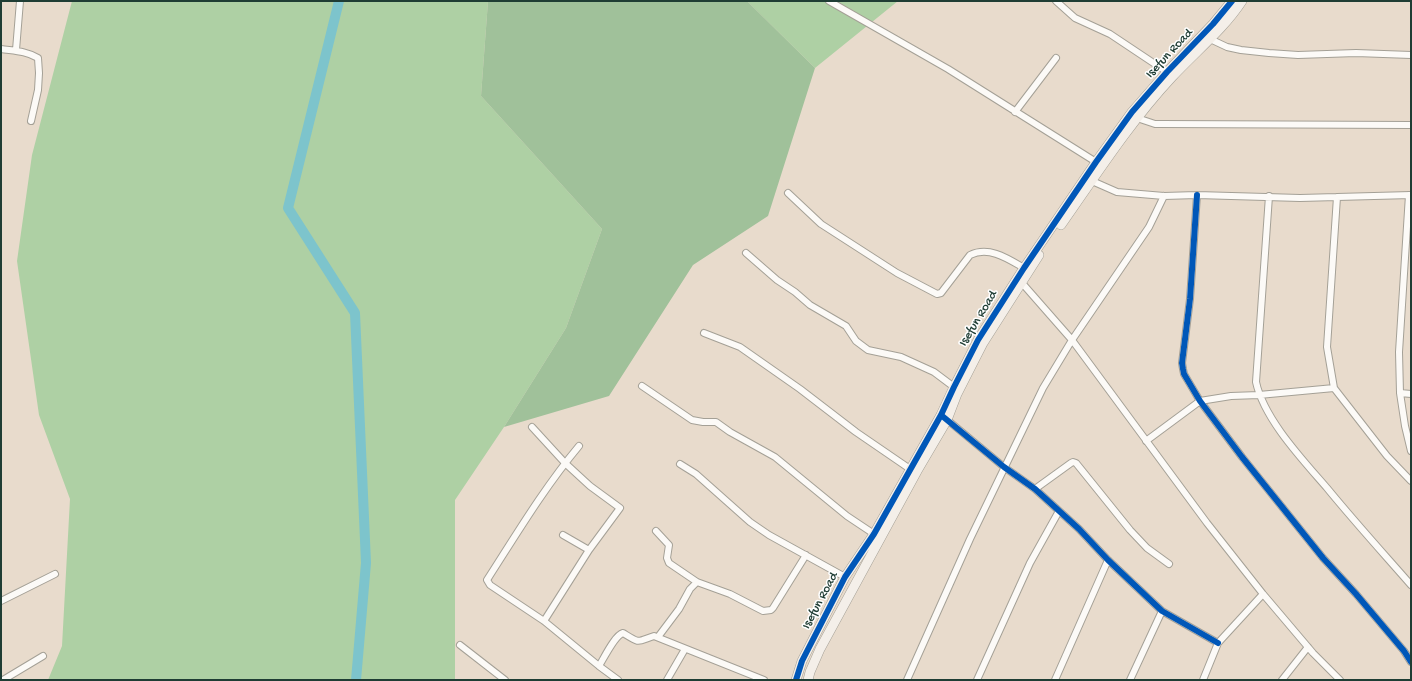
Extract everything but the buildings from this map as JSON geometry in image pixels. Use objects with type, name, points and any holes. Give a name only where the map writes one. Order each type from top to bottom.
[{"type":"street","points":[[16,50],[20,1]]},
{"type":"street","points":[[829,1],[941,65],[1096,162]]},
{"type":"street","points":[[1056,1],[1075,18],[1110,34],[1167,72]]},
{"type":"street","name":"Isefun Road","points":[[796,680],[802,661],[845,577],[874,534],[910,469],[944,417],[954,386],[978,340],[1024,268],[1132,112],[1232,1]]},
{"type":"street","name":"Isefun Road","points":[[808,680],[820,649],[917,471],[983,343],[1041,253],[1137,118],[1172,77],[1219,30],[1242,1]]},
{"type":"street","points":[[1210,39],[1234,48],[1269,53],[1298,55],[1356,53],[1411,56]]},
{"type":"street","points":[[1,49],[29,53],[38,58],[38,90],[30,121]]},
{"type":"street","points":[[1015,112],[1056,58]]},
{"type":"street","points":[[1137,118],[1155,124],[1411,125]]},
{"type":"street","points":[[1092,181],[1117,192],[1164,196],[1197,195],[1337,198],[1410,195],[1399,352],[1400,393],[1405,426],[1411,451]]},
{"type":"street","points":[[788,193],[821,224],[897,273],[937,294],[941,293],[970,255],[975,252],[1001,254],[1024,268]]},
{"type":"street","points":[[1197,195],[1190,299],[1182,363],[1184,374],[1200,401],[1242,457],[1319,553],[1356,594],[1404,651],[1411,662]]},
{"type":"street","points":[[907,680],[1004,466],[1019,440],[1043,388],[1072,340],[1149,227],[1164,196]]},
{"type":"street","points":[[1269,196],[1256,382],[1259,395],[1279,429],[1301,457],[1411,585]]},
{"type":"street","points":[[1337,198],[1327,347],[1334,388],[1387,456],[1411,480]]},
{"type":"street","points":[[746,253],[777,280],[795,292],[810,305],[846,326],[856,341],[868,350],[901,357],[934,372],[954,386]]},
{"type":"street","points":[[1022,283],[1072,340],[1207,523],[1263,594],[1308,647],[1340,680]]},
{"type":"street","points":[[704,333],[740,347],[800,389],[856,432],[910,469]]},
{"type":"street","points":[[642,386],[692,420],[716,422],[730,432],[776,457],[847,516],[874,534]]},
{"type":"street","points":[[1146,441],[1200,401],[1231,396],[1334,388]]},
{"type":"street","points":[[1400,393],[1411,394]]},
{"type":"street","points":[[944,417],[1035,489],[1162,611],[1218,643]]},
{"type":"street","points":[[532,427],[565,463],[590,486],[620,508],[589,550],[544,621]]},
{"type":"street","points":[[579,446],[565,463],[521,527],[487,580],[490,584],[544,621],[618,680]]},
{"type":"street","points":[[1035,489],[1071,463],[1076,463],[1130,530],[1147,548],[1169,564]]},
{"type":"street","points":[[680,464],[696,474],[750,522],[770,535],[845,577]]},
{"type":"street","points":[[977,680],[1030,563],[1059,511]]},
{"type":"street","points":[[656,531],[669,545],[667,558],[669,563],[697,582],[730,594],[763,611],[771,610],[788,586],[806,555]]},
{"type":"street","points":[[563,535],[589,550]]},
{"type":"street","points":[[1055,680],[1108,560]]},
{"type":"street","points":[[1,601],[55,574]]},
{"type":"street","points":[[658,637],[680,609],[690,589],[697,582]]},
{"type":"street","points":[[1203,680],[1218,643],[1263,594]]},
{"type":"street","points":[[1130,680],[1162,611]]},
{"type":"street","points":[[599,666],[620,634],[623,633],[638,641],[654,636],[658,637],[764,680]]},
{"type":"street","points":[[460,645],[505,680]]},
{"type":"street","points":[[1282,680],[1308,647]]},
{"type":"street","points":[[667,680],[685,649]]},
{"type":"street","points":[[3,680],[43,656]]},
{"type":"green space","points":[[72,1],[488,1],[481,96],[602,229],[566,328],[504,427],[455,500],[455,680],[48,680],[62,646],[70,499],[39,415],[17,261],[32,155]]},
{"type":"green space","points":[[488,1],[747,1],[815,68],[768,216],[693,265],[609,396],[504,427],[566,328],[602,229],[481,96]]},
{"type":"green space","points":[[747,1],[898,1],[815,68]]},
{"type":"waterway","points":[[339,1],[288,208],[355,313],[366,563],[356,680]]},
{"type":"cycle path","points":[[796,680],[802,661],[845,577],[874,534],[941,415],[978,340],[1024,268],[1132,112],[1167,72],[1213,24],[1232,1]]},
{"type":"cycle path","points":[[1197,195],[1190,299],[1182,363],[1184,374],[1200,401],[1242,457],[1323,558],[1356,594],[1404,651],[1411,662]]},
{"type":"cycle path","points":[[941,415],[1004,467],[1035,489],[1079,529],[1108,560],[1162,611],[1218,643]]}]
